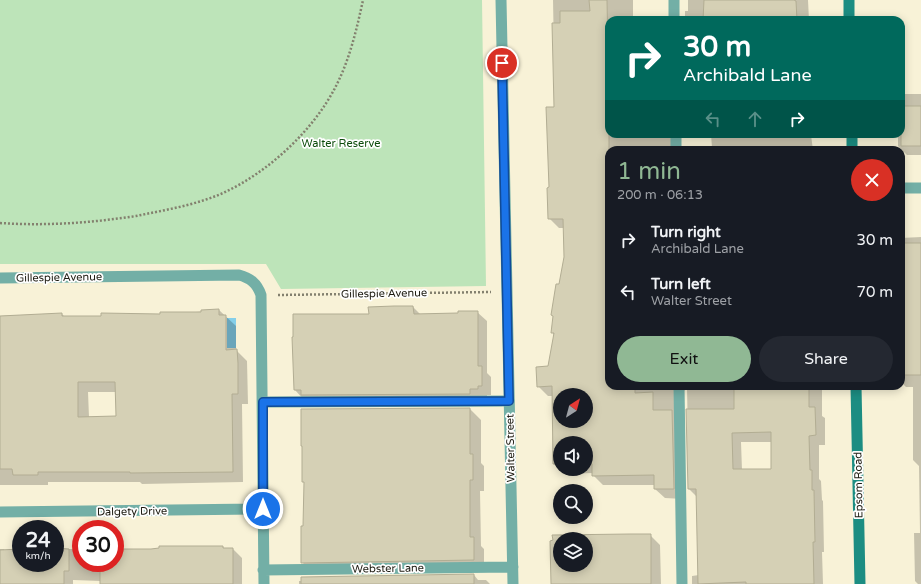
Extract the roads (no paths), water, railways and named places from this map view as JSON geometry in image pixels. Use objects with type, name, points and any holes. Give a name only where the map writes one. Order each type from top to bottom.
[{"type":"main road","points":[[849,0],[849,16]]},
{"type":"main road","name":"Epsom Road","points":[[856,390],[860,584]]},
{"type":"street","name":"Walter Street","points":[[501,0],[513,584]]},
{"type":"street","points":[[674,0],[674,16]]},
{"type":"street","points":[[905,188],[921,188]]},
{"type":"street","name":"Gillespie Avenue","points":[[0,278],[239,275],[247,277],[259,288],[261,295],[263,402]]},
{"type":"street","points":[[679,390],[682,584]]},
{"type":"street","points":[[264,584],[263,402],[509,401]]},
{"type":"street","name":"Dalgety Drive","points":[[0,512],[263,509]]},
{"type":"street","name":"Webster Lane","points":[[263,570],[512,567]]},
{"type":"water","points":[[227,318],[236,318],[236,348],[227,348]]},
{"type":"park label","name":"Walter Reserve","points":[[341,143]]}]
